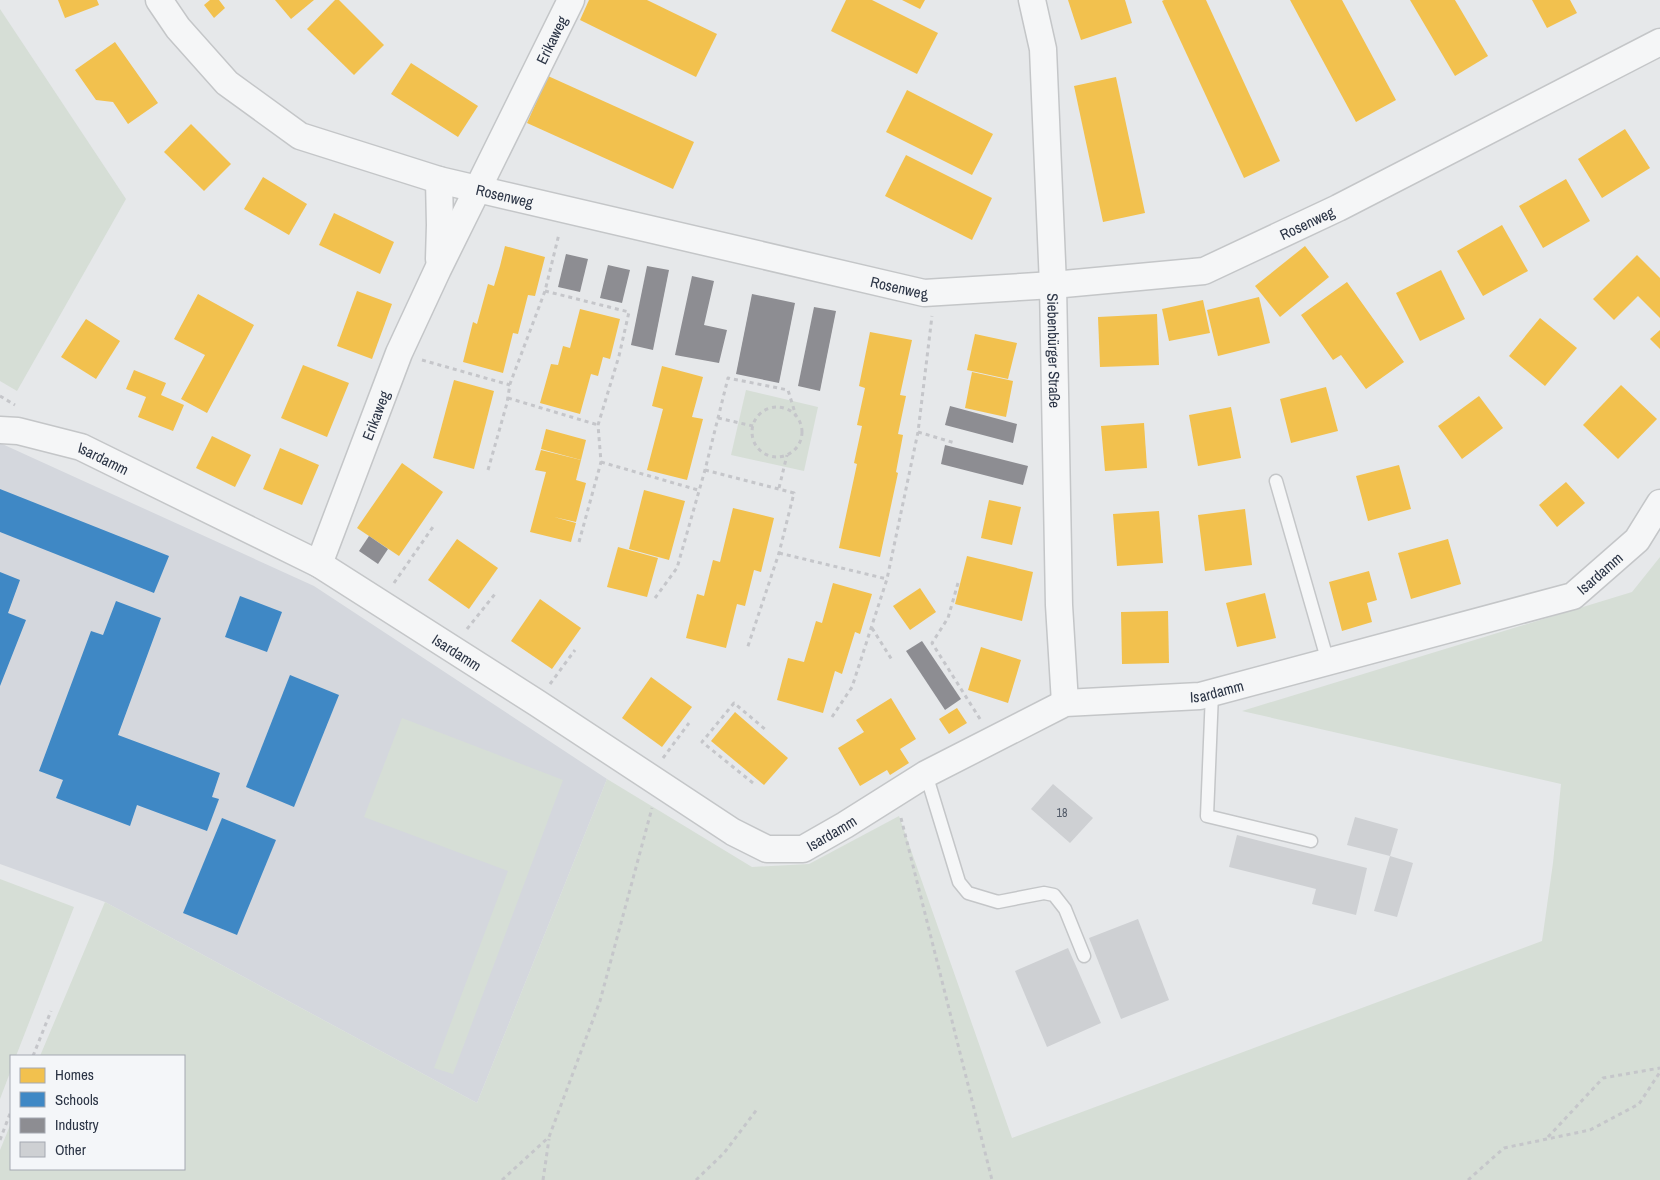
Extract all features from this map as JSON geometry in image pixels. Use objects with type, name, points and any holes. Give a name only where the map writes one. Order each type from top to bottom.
[{"type":"street","name":"Rosenweg","points":[[159,0],[178,28],[228,83],[300,136],[440,180],[915,290],[935,293],[1053,285],[1204,270],[1338,208],[1660,42]]},
{"type":"street","name":"Erikaweg","points":[[319,564],[399,353],[438,269],[571,0]]},
{"type":"street","name":"Siebenbürger Straße","points":[[1032,0],[1043,49],[1053,285],[1059,605],[1064,703]]},
{"type":"street","name":"Erikaweg","points":[[438,269],[440,180]]},
{"type":"street","name":"Isardamm","points":[[0,430],[18,431],[81,447],[319,564],[537,703],[733,832],[767,849],[803,849],[926,774],[1064,703],[1200,696],[1573,596],[1637,540],[1660,503]]},
{"type":"lane","points":[[1276,481],[1328,662]]},
{"type":"lane","points":[[1212,693],[1207,816],[1311,841]]},
{"type":"lane","points":[[926,774],[959,882],[968,893],[998,902],[1044,893],[1054,895],[1065,909],[1084,956]]},
{"type":"path","points":[[488,470],[510,385],[546,291],[566,209]]},
{"type":"path","points":[[546,291],[629,312],[619,356],[598,425],[601,462],[580,542]]},
{"type":"path","points":[[832,717],[852,686],[887,579],[918,432],[935,293]]},
{"type":"path","points":[[399,353],[510,385]]},
{"type":"path","points":[[655,598],[677,568],[705,470],[728,378],[788,390],[796,416]]},
{"type":"path","points":[[508,398],[598,425]]},
{"type":"path","points":[[779,488],[788,455],[802,437],[800,422],[790,411],[775,407],[761,413],[753,426],[754,442],[764,454],[772,457],[788,455]]},
{"type":"path","points":[[718,418],[753,426]]},
{"type":"path","points":[[918,432],[955,442]]},
{"type":"path","points":[[601,462],[698,490]]},
{"type":"path","points":[[705,470],[794,493],[779,553],[747,649]]},
{"type":"path","points":[[380,603],[435,524]]},
{"type":"path","points":[[779,553],[887,579]]},
{"type":"path","points":[[958,583],[948,618],[932,643],[992,739]]},
{"type":"path","points":[[450,649],[495,594]]},
{"type":"path","points":[[872,628],[892,660]]},
{"type":"path","points":[[537,703],[575,650]]},
{"type":"path","points":[[753,783],[702,742],[734,703],[766,730]]},
{"type":"path","points":[[543,1180],[549,1138],[600,1001],[654,780],[689,723]]},
{"type":"path","points":[[895,793],[992,1180]]},
{"type":"path","points":[[33,1055],[51,1011]]},
{"type":"path","points":[[1548,1138],[1603,1078],[1660,1068]]},
{"type":"path","points":[[1468,1180],[1504,1148],[1590,1130],[1638,1104],[1660,1072]]},
{"type":"path","points":[[696,1180],[724,1153],[758,1108]]},
{"type":"path","points":[[0,1140],[10,1114]]},
{"type":"path","points":[[502,1180],[549,1138]]},
{"type":"shaded area","points":[[0,9],[126,199],[17,391],[0,381]]},
{"type":"shaded area","points":[[746,390],[818,407],[804,471],[731,455]]},
{"type":"shaded area","points":[[0,443],[314,586],[607,779],[477,1103],[105,902],[0,864]]},
{"type":"shaded area","points":[[1660,557],[1660,1180],[0,1180],[0,1150],[10,1125],[10,1170],[185,1170],[185,1055],[40,1055],[105,902],[477,1103],[607,779],[752,867],[809,864],[899,816],[1012,1138],[1542,941],[1553,863],[1561,784],[1242,711],[1632,592]]},
{"type":"shaded area","points":[[402,718],[563,780],[453,1074],[434,1068],[508,871],[364,817]]},
{"type":"shaded area","points":[[0,879],[74,907],[16,1055],[10,1055],[10,1073],[0,1099]]},
{"type":"building: Homes","points":[[58,0],[97,0],[99,5],[65,18]]},
{"type":"building: Homes","points":[[210,0],[219,0],[225,8],[214,18],[204,5]]},
{"type":"building: Homes","points":[[275,0],[314,0],[291,19]]},
{"type":"building: Homes","points":[[335,0],[339,0],[384,45],[354,75],[307,29]]},
{"type":"building: Homes","points":[[589,0],[647,0],[717,34],[696,77],[580,20]]},
{"type":"building: Homes","points":[[846,0],[872,0],[938,33],[917,74],[831,31]]},
{"type":"building: Homes","points":[[902,0],[925,0],[920,9]]},
{"type":"building: Homes","points":[[1068,0],[1125,0],[1132,23],[1081,40]]},
{"type":"building: Homes","points":[[1206,0],[1280,161],[1244,178],[1162,1]]},
{"type":"building: Homes","points":[[1290,0],[1342,0],[1396,100],[1356,122]]},
{"type":"building: Homes","points":[[1410,0],[1455,0],[1488,56],[1455,76]]},
{"type":"building: Homes","points":[[1532,0],[1570,0],[1577,13],[1547,28]]},
{"type":"building: Homes","points":[[115,42],[158,103],[128,124],[113,102],[96,100],[75,70]]},
{"type":"building: Homes","points":[[411,63],[478,106],[458,137],[391,94]]},
{"type":"building: Homes","points":[[548,76],[694,142],[673,189],[527,123]]},
{"type":"building: Homes","points":[[1116,77],[1145,213],[1103,222],[1074,86]]},
{"type":"building: Homes","points":[[907,90],[993,134],[972,175],[886,132]]},
{"type":"building: Homes","points":[[191,124],[231,164],[204,191],[164,152]]},
{"type":"building: Homes","points":[[1625,129],[1650,168],[1602,198],[1578,159]]},
{"type":"building: Homes","points":[[906,155],[992,198],[972,240],[885,196]]},
{"type":"building: Homes","points":[[263,177],[307,204],[289,235],[244,209]]},
{"type":"building: Homes","points":[[1566,179],[1590,221],[1543,248],[1519,206]]},
{"type":"building: Homes","points":[[334,213],[394,242],[380,274],[319,245]]},
{"type":"building: Homes","points":[[1502,225],[1528,271],[1483,296],[1457,251]]},
{"type":"building: Homes","points":[[505,246],[545,257],[535,296],[528,295],[518,334],[513,333],[503,373],[463,362],[473,322],[477,324],[488,284],[494,286]]},
{"type":"building: Homes","points":[[1305,246],[1329,277],[1280,317],[1255,286]]},
{"type":"building: Homes","points":[[1637,255],[1660,278],[1660,318],[1638,296],[1614,320],[1593,299]]},
{"type":"building: Homes","points":[[1441,270],[1465,319],[1420,341],[1396,293]]},
{"type":"building: Homes","points":[[1347,282],[1404,362],[1366,389],[1341,355],[1333,360],[1301,315]]},
{"type":"building: Homes","points":[[357,291],[392,304],[372,359],[337,346]]},
{"type":"building: Homes","points":[[198,294],[254,325],[207,413],[181,399],[205,355],[174,339]]},
{"type":"building: Homes","points":[[1259,297],[1270,343],[1218,356],[1207,310]]},
{"type":"building: Homes","points":[[1203,300],[1210,333],[1169,341],[1162,309]]},
{"type":"building: Homes","points":[[580,309],[620,319],[610,359],[603,357],[598,376],[591,374],[580,414],[540,403],[551,364],[558,365],[563,346],[570,348]]},
{"type":"building: Homes","points":[[1157,314],[1159,365],[1100,367],[1098,317]]},
{"type":"building: Homes","points":[[1540,318],[1577,348],[1545,386],[1509,356]]},
{"type":"building: Homes","points":[[86,319],[120,341],[96,379],[61,357]]},
{"type":"building: Homes","points":[[1660,330],[1660,349],[1650,339]]},
{"type":"building: Homes","points":[[870,332],[912,340],[900,395],[906,396],[898,434],[903,435],[896,472],[898,473],[880,557],[839,548],[857,464],[854,463],[862,426],[857,425],[865,388],[859,386]]},
{"type":"building: Homes","points":[[975,334],[1017,343],[1008,379],[967,370]]},
{"type":"building: Homes","points":[[303,365],[349,383],[327,437],[281,418]]},
{"type":"building: Homes","points":[[662,366],[703,377],[692,417],[703,419],[687,480],[647,470],[663,409],[652,406]]},
{"type":"building: Homes","points":[[134,370],[166,383],[161,395],[184,405],[173,431],[138,417],[146,397],[126,389]]},
{"type":"building: Homes","points":[[972,372],[1013,381],[1006,417],[965,408]]},
{"type":"building: Homes","points":[[454,380],[494,391],[474,469],[433,458]]},
{"type":"building: Homes","points":[[1621,385],[1657,419],[1618,459],[1583,425]]},
{"type":"building: Homes","points":[[1326,387],[1338,431],[1291,443],[1280,399]]},
{"type":"building: Homes","points":[[1479,396],[1503,428],[1462,459],[1438,426]]},
{"type":"building: Homes","points":[[1231,407],[1241,458],[1198,466],[1189,415]]},
{"type":"building: Homes","points":[[1144,423],[1147,468],[1105,471],[1101,426]]},
{"type":"building: Homes","points":[[546,429],[586,440],[581,460],[541,449]]},
{"type":"building: Homes","points":[[212,436],[251,455],[235,487],[196,468]]},
{"type":"building: Homes","points":[[280,448],[319,465],[302,505],[263,489]]},
{"type":"building: Homes","points":[[541,450],[581,460],[576,480],[586,483],[576,522],[554,517],[576,523],[571,542],[530,532],[546,472],[535,470]]},
{"type":"building: Homes","points":[[402,463],[443,492],[399,556],[357,528]]},
{"type":"building: Homes","points":[[1399,465],[1411,509],[1368,521],[1356,476]]},
{"type":"building: Homes","points":[[1566,482],[1585,503],[1557,527],[1539,505]]},
{"type":"building: Homes","points":[[644,490],[685,501],[669,560],[629,549]]},
{"type":"building: Homes","points":[[989,500],[1021,507],[1012,545],[981,538]]},
{"type":"building: Homes","points":[[733,508],[774,518],[761,572],[754,570],[745,606],[737,604],[726,648],[686,638],[697,594],[704,596],[713,560],[720,562]]},
{"type":"building: Homes","points":[[1245,509],[1252,565],[1205,571],[1198,515]]},
{"type":"building: Homes","points":[[1159,511],[1163,563],[1117,566],[1113,514]]},
{"type":"building: Homes","points":[[457,539],[498,568],[469,609],[428,580]]},
{"type":"building: Homes","points":[[1448,539],[1461,584],[1411,599],[1398,553]]},
{"type":"building: Homes","points":[[618,547],[658,558],[647,597],[607,587]]},
{"type":"building: Homes","points":[[967,556],[1033,572],[1022,621],[955,604]]},
{"type":"building: Homes","points":[[1369,571],[1377,600],[1367,603],[1372,622],[1342,631],[1329,582]]},
{"type":"building: Homes","points":[[833,583],[872,594],[860,634],[855,632],[842,674],[835,671],[823,713],[777,700],[788,658],[804,662],[816,621],[822,623]]},
{"type":"building: Homes","points":[[920,588],[936,612],[910,630],[893,606]]},
{"type":"building: Homes","points":[[1265,593],[1276,638],[1237,647],[1226,603]]},
{"type":"building: Homes","points":[[540,599],[581,628],[552,669],[511,641]]},
{"type":"building: Homes","points":[[1168,611],[1169,663],[1122,664],[1121,612]]},
{"type":"building: Homes","points":[[981,647],[1021,660],[1008,703],[968,690]]},
{"type":"building: Homes","points":[[651,677],[692,707],[662,747],[622,718]]},
{"type":"building: Homes","points":[[891,698],[916,739],[900,749],[909,763],[890,775],[887,770],[860,786],[838,748],[864,732],[856,720]]},
{"type":"building: Homes","points":[[957,708],[967,723],[949,734],[939,719]]},
{"type":"building: Homes","points":[[735,712],[788,758],[764,785],[711,741]]},
{"type":"building: Schools","points":[[0,489],[169,556],[154,593],[0,532]]},
{"type":"building: Schools","points":[[0,572],[20,580],[8,613],[26,620],[0,686]]},
{"type":"building: Schools","points":[[240,596],[282,612],[267,652],[225,637]]},
{"type":"building: Schools","points":[[116,601],[161,618],[118,735],[220,773],[212,797],[219,799],[207,831],[137,805],[130,826],[56,798],[63,780],[39,771],[91,631],[103,635]]},
{"type":"building: Schools","points":[[290,675],[339,695],[294,807],[246,787]]},
{"type":"building: Schools","points":[[222,818],[276,840],[237,935],[183,913]]},
{"type":"building: Industry","points":[[566,254],[588,259],[580,292],[558,287]]},
{"type":"building: Industry","points":[[608,265],[630,270],[622,303],[600,298]]},
{"type":"building: Industry","points":[[647,266],[669,270],[653,350],[631,345]]},
{"type":"building: Industry","points":[[692,276],[714,281],[704,325],[727,330],[719,363],[675,355]]},
{"type":"building: Industry","points":[[752,294],[795,303],[779,383],[736,374]]},
{"type":"building: Industry","points":[[814,307],[836,311],[820,391],[798,386]]},
{"type":"building: Industry","points":[[950,406],[1017,424],[1013,443],[945,425]]},
{"type":"building: Industry","points":[[945,445],[1028,466],[1023,485],[941,464]]},
{"type":"building: Industry","points":[[369,536],[388,549],[378,564],[359,551]]},
{"type":"building: Industry","points":[[922,641],[961,699],[945,710],[906,651]]},
{"type":"building: Other","points":[[1053,784],[1093,818],[1070,843],[1031,809]]},
{"type":"building: Other","points":[[1355,817],[1398,829],[1390,856],[1347,845]]},
{"type":"building: Other","points":[[1237,835],[1367,868],[1356,915],[1312,904],[1316,889],[1229,867]]},
{"type":"building: Other","points":[[1390,856],[1413,863],[1397,917],[1374,911]]},
{"type":"building: Other","points":[[1138,919],[1169,1000],[1121,1019],[1089,938]]},
{"type":"building: Other","points":[[1068,948],[1101,1023],[1047,1047],[1015,971]]}]
